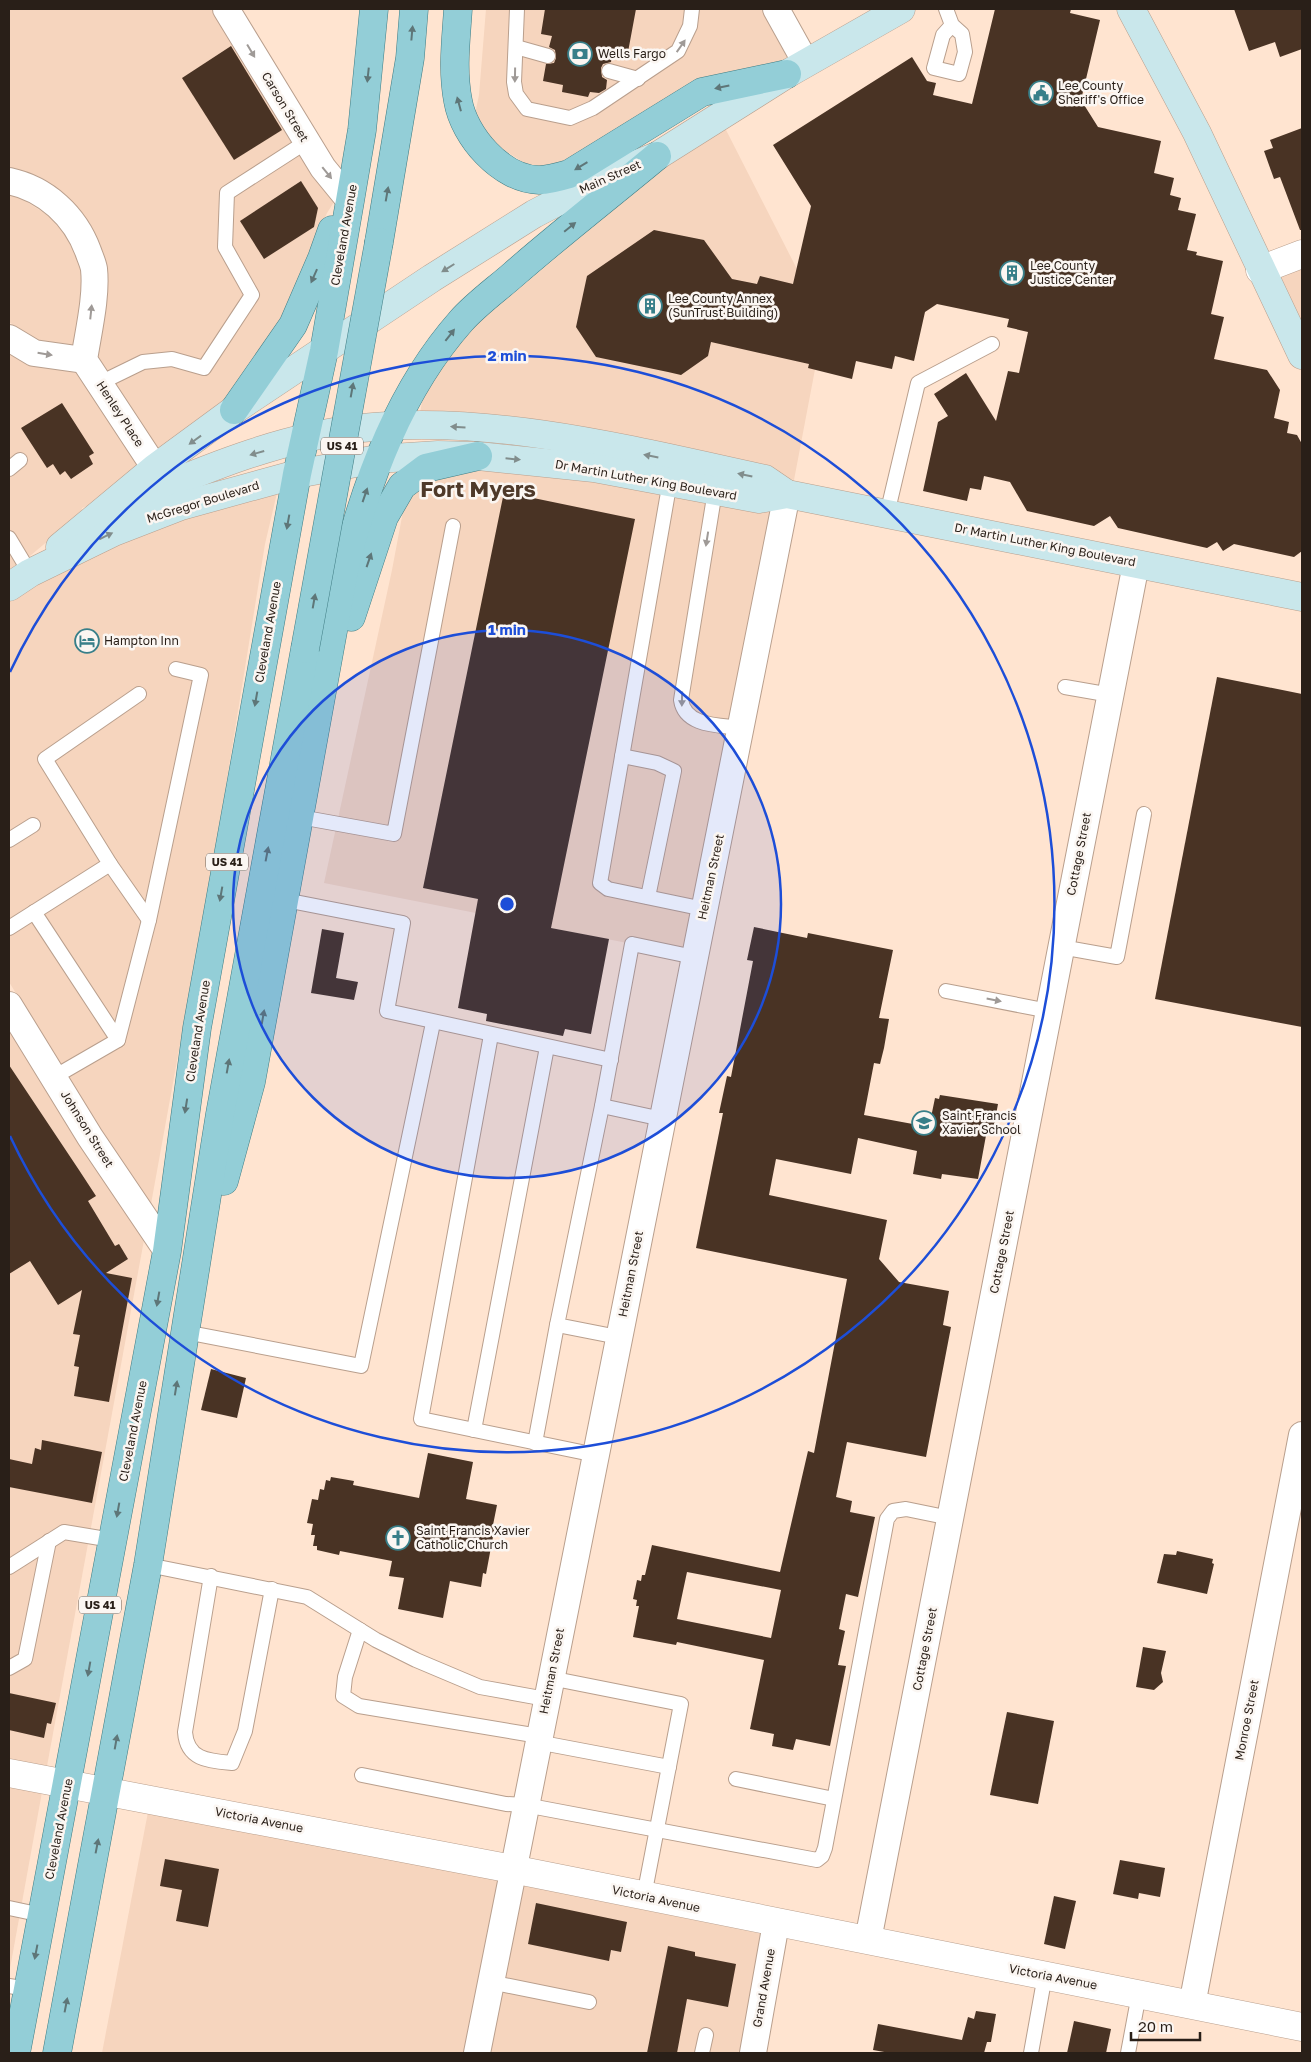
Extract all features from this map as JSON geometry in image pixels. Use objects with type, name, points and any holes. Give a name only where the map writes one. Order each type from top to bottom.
[{"type":"main road","name":"Cleveland Avenue","points":[[16,2053],[19,1988],[42,1915],[68,1783],[166,1251],[197,1028],[297,474],[324,351],[362,130],[374,9]]},
{"type":"main road","name":"US 41","points":[[57,2053],[108,1790],[148,1565],[235,1027],[378,242],[410,58],[414,9]]},
{"type":"main road","points":[[458,9],[454,68],[458,103],[466,123],[476,142],[493,158],[522,177],[538,180],[569,174],[702,92],[797,68]]},
{"type":"main road","name":"Main Street","points":[[324,351],[394,303],[534,214],[603,178],[658,156],[797,68],[901,9]]},
{"type":"main road","points":[[1131,9],[1197,133],[1260,270],[1302,355]]},
{"type":"main road","points":[[297,474],[395,400],[421,374],[462,320],[536,255],[658,156]]},
{"type":"main road","points":[[234,410],[293,325],[337,218],[350,201]]},
{"type":"main road","points":[[315,387],[336,362],[509,250],[534,214]]},
{"type":"main road","name":"McGregor Boulevard","points":[[19,580],[155,468],[234,410],[324,351]]},
{"type":"main road","points":[[195,1278],[245,1108],[346,565],[359,511],[377,459],[421,374]]},
{"type":"main road","name":"Dr Martin Luther King Boulevard","points":[[304,440],[360,428],[394,426],[454,427],[517,432],[575,441],[764,479],[787,494]]},
{"type":"main road","name":"McGregor Boulevard","points":[[97,516],[205,469],[304,440]]},
{"type":"main road","name":"Dr Martin Luther King Boulevard","points":[[297,474],[377,459],[438,455],[478,456],[594,468],[759,499],[787,494],[1302,597]]},
{"type":"main road","points":[[308,775],[330,715],[354,607],[384,517],[402,486],[426,468],[478,456]]},
{"type":"main road","name":"McGregor Boulevard","points":[[19,580],[114,532],[173,509],[297,474]]},
{"type":"main road","points":[[1272,591],[1302,586]]},
{"type":"street","name":"Carson Street","points":[[226,9],[306,142],[323,168],[350,201]]},
{"type":"street","points":[[776,9],[797,68]]},
{"type":"street","points":[[9,181],[24,184],[60,207],[81,232],[94,268],[92,313],[84,360],[34,352],[9,338]]},
{"type":"street","points":[[1260,270],[1302,254]]},
{"type":"street","name":"Henley Place","points":[[84,360],[155,468]]},
{"type":"street","name":"Heitman Street","points":[[476,2053],[694,958],[742,728],[787,494]]},
{"type":"street","name":"Cottage Street","points":[[868,1940],[1136,564]]},
{"type":"street","name":"Johnson Street","points":[[9,1005],[90,1137],[166,1251]]},
{"type":"street","name":"Monroe Street","points":[[1192,2005],[1302,1435]]},
{"type":"street","name":"Victoria Avenue","points":[[9,1773],[108,1790],[512,1869],[1302,2028]]},
{"type":"street","name":"Grand Avenue","points":[[752,2053],[776,1923]]},
{"type":"lane","points":[[517,9],[516,94],[527,109],[570,118],[580,115],[638,79],[678,51],[690,26],[692,9]]},
{"type":"lane","points":[[946,9],[952,25]]},
{"type":"lane","points":[[516,47],[548,56]]},
{"type":"lane","points":[[609,71],[638,79]]},
{"type":"lane","points":[[100,383],[143,362],[172,359],[204,368],[252,295],[225,246],[227,193],[306,142]]},
{"type":"lane","points":[[887,514],[918,383],[992,344]]},
{"type":"lane","points":[[670,481],[600,884],[608,889],[704,909]]},
{"type":"lane","points":[[715,491],[680,700],[682,708],[695,721],[742,728]]},
{"type":"lane","points":[[300,817],[394,834],[453,526]]},
{"type":"lane","points":[[9,538],[19,580]]},
{"type":"lane","points":[[54,1077],[118,1040],[149,920],[201,675],[176,669]]},
{"type":"lane","points":[[1065,686],[1111,695]]},
{"type":"lane","points":[[139,694],[45,758],[110,864],[149,920]]},
{"type":"lane","points":[[622,756],[657,763],[674,771],[648,897]]},
{"type":"lane","points":[[1061,947],[1117,957],[1144,814]]},
{"type":"lane","points":[[9,840],[32,825]]},
{"type":"lane","points":[[9,928],[110,864]]},
{"type":"lane","points":[[285,900],[403,923],[386,1011],[433,1023],[611,1060]]},
{"type":"lane","points":[[34,912],[118,1040]]},
{"type":"lane","points":[[535,1443],[611,1060],[632,944],[694,958]]},
{"type":"lane","points":[[946,991],[1049,1011]]},
{"type":"lane","points":[[185,1332],[361,1366],[433,1023]]},
{"type":"lane","points":[[492,1035],[421,1419],[596,1455]]},
{"type":"lane","points":[[474,1430],[547,1047]]},
{"type":"lane","points":[[602,1106],[662,1119]]},
{"type":"lane","points":[[557,1325],[618,1337]]},
{"type":"lane","points":[[362,1775],[506,1804],[525,1805],[817,1860],[822,1856],[825,1848],[887,1519],[893,1510],[906,1509],[950,1518]]},
{"type":"lane","points":[[9,1567],[64,1532],[112,1540]]},
{"type":"lane","points":[[9,1668],[25,1659],[49,1541]]},
{"type":"lane","points":[[148,1565],[211,1576],[307,1597],[360,1630],[416,1660],[480,1687],[548,1689],[682,1704],[644,1896]]},
{"type":"lane","points":[[211,1576],[186,1732],[186,1742],[191,1752],[209,1761],[232,1763],[245,1731],[272,1590]]},
{"type":"lane","points":[[360,1630],[345,1677],[344,1696],[359,1706],[538,1739],[669,1767]]},
{"type":"lane","points":[[736,1779],[834,1799]]},
{"type":"lane","points":[[9,1908],[42,1915]]},
{"type":"lane","points":[[1031,2053],[1045,1976]]},
{"type":"lane","points":[[490,1982],[589,2002]]},
{"type":"lane","points":[[1128,2053],[1139,1994]]},
{"type":"lane","points":[[702,2053],[706,2035]]},
{"type":"shaded area","points":[[9,9],[211,9],[313,176],[334,202],[327,213],[283,319],[226,401],[159,450],[97,356],[105,263],[90,223],[66,195],[30,173],[9,168]]},
{"type":"shaded area","points":[[486,9],[761,9],[789,58],[564,162],[540,167],[526,164],[501,148],[485,133],[475,114],[479,95]]},
{"type":"shaded area","points":[[725,128],[824,322],[794,480],[420,413],[423,396],[437,373],[470,330],[663,168],[672,164],[672,162]]},
{"type":"shaded area","points":[[9,195],[19,197],[52,218],[70,240],[82,271],[80,312],[74,345],[38,340],[9,322]]},
{"type":"shaded area","points":[[1302,267],[1302,327],[1278,277]]},
{"type":"shaded area","points":[[9,353],[28,364],[77,373],[138,466],[91,504],[82,508],[81,513],[24,561],[9,571]]},
{"type":"shaded area","points":[[479,469],[592,481],[772,510],[683,954],[324,883],[392,570],[404,506],[409,496],[431,481]]},
{"type":"shaded area","points":[[277,493],[265,544],[218,835],[151,1204],[100,1129],[9,982],[9,601],[36,584],[118,544],[184,519]]},
{"type":"shaded area","points":[[9,1029],[144,1240],[47,1766],[9,1759]]},
{"type":"shaded area","points":[[9,1786],[42,1792],[9,1974]]},
{"type":"shaded area","points":[[148,1812],[498,1880],[464,2053],[102,2053]]},
{"type":"shaded area","points":[[521,1885],[762,1934],[740,2053],[489,2053]]},
{"type":"building","name":"Wells Fargo","points":[[545,9],[636,9],[628,52],[613,49],[611,62],[603,64],[601,68],[602,77],[607,80],[606,89],[599,93],[590,92],[588,97],[562,92],[563,85],[543,81],[546,64],[554,63],[556,58],[555,50],[549,47],[552,36],[541,34]]},
{"type":"building","name":"Lee County Justice Center","points":[[995,9],[1071,9],[1070,13],[1100,20],[1081,100],[1098,127],[1161,141],[1154,173],[1174,178],[1170,195],[1181,198],[1178,210],[1196,214],[1187,250],[1197,252],[1196,255],[1223,261],[1211,314],[1224,317],[1214,359],[1267,370],[1280,390],[1274,418],[1289,422],[1287,433],[1297,435],[1302,444],[1302,551],[1294,557],[1234,544],[1223,551],[1217,542],[1207,548],[1118,528],[1110,516],[1094,526],[1027,511],[1010,482],[984,476],[981,490],[970,488],[967,501],[923,491],[938,422],[948,416],[934,394],[966,373],[996,421],[1008,371],[1019,373],[1028,332],[1007,327],[1009,319],[937,304],[925,312],[914,361],[895,356],[892,369],[856,361],[852,379],[808,368],[809,364],[711,342],[708,356],[681,375],[596,357],[576,327],[587,276],[654,230],[704,240],[732,279],[757,284],[760,276],[793,284],[811,206],[773,145],[912,57],[927,81],[936,83],[933,95],[972,104]]},
{"type":"building","points":[[1234,9],[1302,9],[1302,49],[1280,57],[1275,42],[1249,51]]},
{"type":"building","points":[[231,46],[282,130],[234,160],[182,78]]},
{"type":"building","points":[[1302,128],[1302,230],[1300,230],[1280,177],[1274,179],[1264,151],[1273,148],[1270,140]]},
{"type":"building","points":[[301,181],[318,208],[314,227],[264,259],[240,221]]},
{"type":"building","points":[[62,403],[94,453],[89,456],[93,464],[71,479],[65,471],[60,475],[53,464],[47,468],[21,428]]},
{"type":"building","points":[[504,492],[635,519],[551,928],[609,939],[591,1034],[565,1029],[563,1036],[486,1021],[487,1014],[458,1008],[478,899],[423,888]]},
{"type":"building","points":[[1217,677],[1302,694],[1302,1027],[1155,999]]},
{"type":"building","points":[[754,927],[807,938],[808,933],[893,950],[879,1018],[889,1019],[884,1048],[880,1064],[874,1063],[864,1115],[929,1127],[935,1098],[939,1099],[940,1095],[998,1104],[993,1131],[987,1130],[978,1179],[942,1174],[941,1179],[913,1174],[917,1151],[858,1138],[851,1174],[776,1159],[769,1195],[887,1220],[879,1259],[899,1282],[949,1291],[943,1325],[951,1327],[926,1457],[847,1442],[836,1497],[852,1501],[850,1512],[875,1517],[858,1597],[846,1594],[839,1629],[845,1631],[838,1665],[846,1666],[830,1746],[796,1739],[793,1750],[772,1746],[774,1734],[750,1729],[764,1660],[677,1642],[676,1645],[633,1637],[639,1606],[636,1606],[637,1600],[633,1599],[637,1580],[641,1581],[642,1575],[645,1575],[652,1545],[780,1572],[808,1451],[814,1453],[847,1279],[696,1248],[723,1113],[719,1113],[727,1076],[731,1077],[753,961],[747,960]],"holes":[[[687,1572],[781,1590],[771,1638],[677,1619]]]},
{"type":"building","points":[[322,929],[344,933],[336,978],[358,982],[354,1000],[311,993]]},
{"type":"building","points":[[9,1065],[96,1196],[88,1201],[115,1246],[119,1244],[128,1259],[106,1273],[132,1278],[109,1402],[74,1396],[79,1367],[74,1366],[80,1335],[73,1334],[82,1290],[58,1305],[30,1261],[9,1274]]},
{"type":"building","points":[[211,1369],[246,1378],[237,1418],[201,1410]]},
{"type":"building","points":[[42,1440],[102,1452],[92,1503],[9,1487],[9,1459],[32,1464],[35,1448],[41,1450]]},
{"type":"building","points":[[428,1453],[473,1462],[466,1499],[497,1505],[486,1574],[483,1573],[481,1587],[450,1581],[443,1618],[398,1609],[404,1578],[389,1576],[392,1561],[340,1551],[339,1555],[317,1550],[317,1546],[313,1546],[315,1535],[311,1535],[313,1524],[307,1523],[312,1499],[318,1500],[320,1489],[324,1490],[326,1480],[330,1481],[331,1477],[354,1481],[353,1485],[419,1498]]},
{"type":"building","points":[[1177,1551],[1213,1559],[1212,1563],[1214,1564],[1207,1594],[1157,1583],[1164,1554],[1176,1555]]},
{"type":"building","points":[[1143,1647],[1166,1651],[1161,1673],[1163,1682],[1154,1690],[1136,1687]]},
{"type":"building","points":[[9,1693],[56,1703],[51,1724],[47,1723],[44,1738],[9,1730]]},
{"type":"building","points":[[1007,1712],[1054,1721],[1038,1804],[990,1795]]},
{"type":"building","points":[[165,1859],[219,1869],[208,1927],[176,1921],[182,1890],[160,1886]]},
{"type":"building","points":[[1120,1860],[1165,1868],[1160,1897],[1139,1893],[1138,1899],[1113,1894]]},
{"type":"building","points":[[1054,1896],[1076,1901],[1065,1949],[1044,1944]]},
{"type":"building","points":[[536,1903],[627,1922],[621,1952],[611,1950],[609,1961],[528,1944]]},
{"type":"building","points":[[668,1946],[695,1952],[695,1956],[736,1964],[728,2007],[687,1999],[677,2053],[647,2053]]},
{"type":"building","points":[[976,2011],[996,2014],[991,2042],[987,2042],[984,2053],[890,2053],[873,2050],[878,2024],[962,2040],[968,2017],[974,2019]]},
{"type":"building","points":[[1074,2021],[1111,2029],[1106,2053],[1067,2053]]},
{"type":"place","name":"Wells Fargo","points":[[580,54]]},
{"type":"place","name":"Lee County Sheriff's Office","points":[[1041,93]]},
{"type":"place","name":"Lee County Justice Center","points":[[1012,273]]},
{"type":"place","name":"Lee County Annex (SunTrust Building)","points":[[650,306]]},
{"type":"place","name":"Hampton Inn","points":[[87,641]]},
{"type":"place","name":"Saint Francis Xavier School","points":[[924,1123]]},
{"type":"place","name":"Saint Francis Xavier Catholic Church","points":[[398,1538]]},
{"type":"district","name":"Fort Myers","points":[[478,489]]}]
